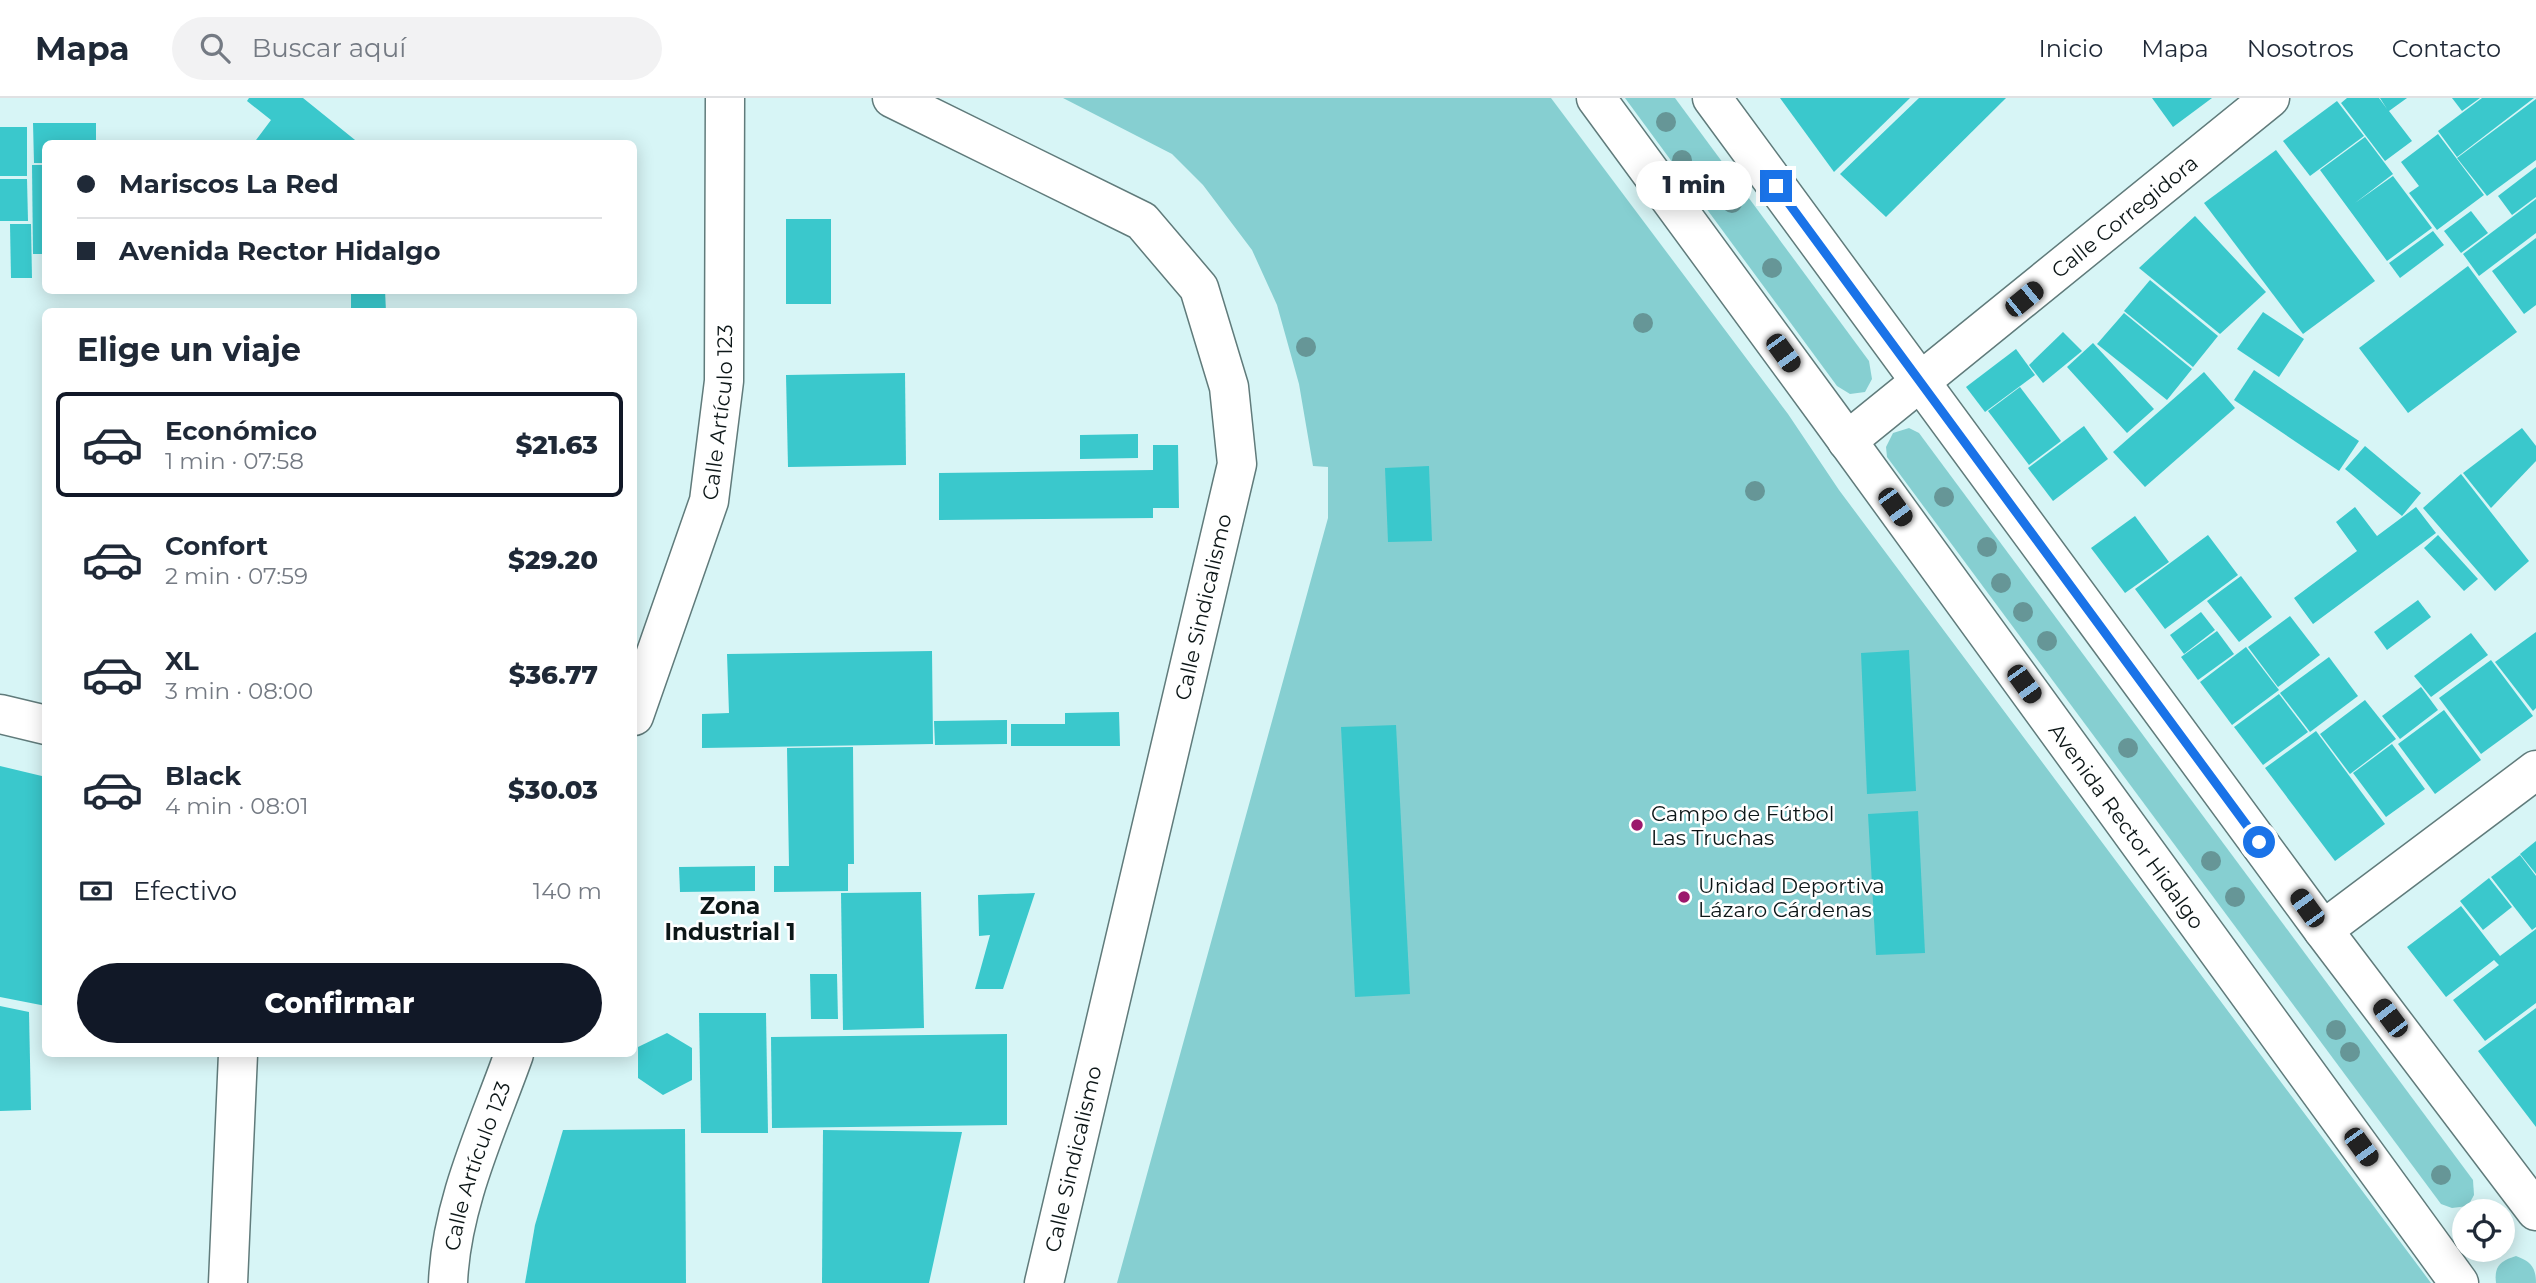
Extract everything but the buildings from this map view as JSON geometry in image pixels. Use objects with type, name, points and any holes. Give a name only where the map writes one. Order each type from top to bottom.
[{"type":"street","name":"Calle Artículo 123","points":[[637,707],[709,500],[724,381],[725,98]]},
{"type":"street","name":"Calle Sindicalismo","points":[[892,98],[1142,221],[1199,288],[1229,387],[1237,464],[1044,1283]]},
{"type":"street","name":"Avenida Rector Hidalgo","points":[[1596,98],[2452,1257]]},
{"type":"street","points":[[1712,98],[2524,1200]]},
{"type":"street","name":"Calle Corregidora","points":[[1847,441],[1922,383],[2270,98]]},
{"type":"street","points":[[0,714],[42,724]]},
{"type":"street","points":[[2323,930],[2536,770]]},
{"type":"street","points":[[228,1283],[238,1057]]},
{"type":"street","name":"Calle Artículo 123","points":[[448,1283],[449,1264],[466,1189],[513,1057]]},
{"type":"shaded area","name":"Unidad Deportiva Lázaro Cárdenas","points":[[1063,98],[1551,98],[1788,414],[1839,490],[2431,1283],[1117,1283],[1328,518],[1328,467],[1313,466],[1299,384],[1277,305],[1252,250],[1203,185],[1172,154]]},
{"type":"shaded area","points":[[1625,98],[1675,98],[1869,361],[1872,379],[1865,392],[1850,394],[1837,386]]},
{"type":"shaded area","points":[[1909,428],[1919,433],[2473,1180],[2472,1199],[2452,1199],[2452,1208],[2441,1204],[1887,457],[1886,447],[1893,433]]},
{"type":"shaded area","points":[[2515,1256],[2531,1265],[2536,1283],[2496,1283],[2499,1265],[2503,1262],[2515,1262]]},
{"type":"place","name":"Campo de Fútbol Las Truchas","points":[[1637,825]]},
{"type":"place","name":"Unidad Deportiva Lázaro Cárdenas","points":[[1684,897]]},
{"type":"district","name":"Zona Industrial 1","points":[[730,919]]},
{"type":"route","points":[[1776,186],[2259,842]]}]
